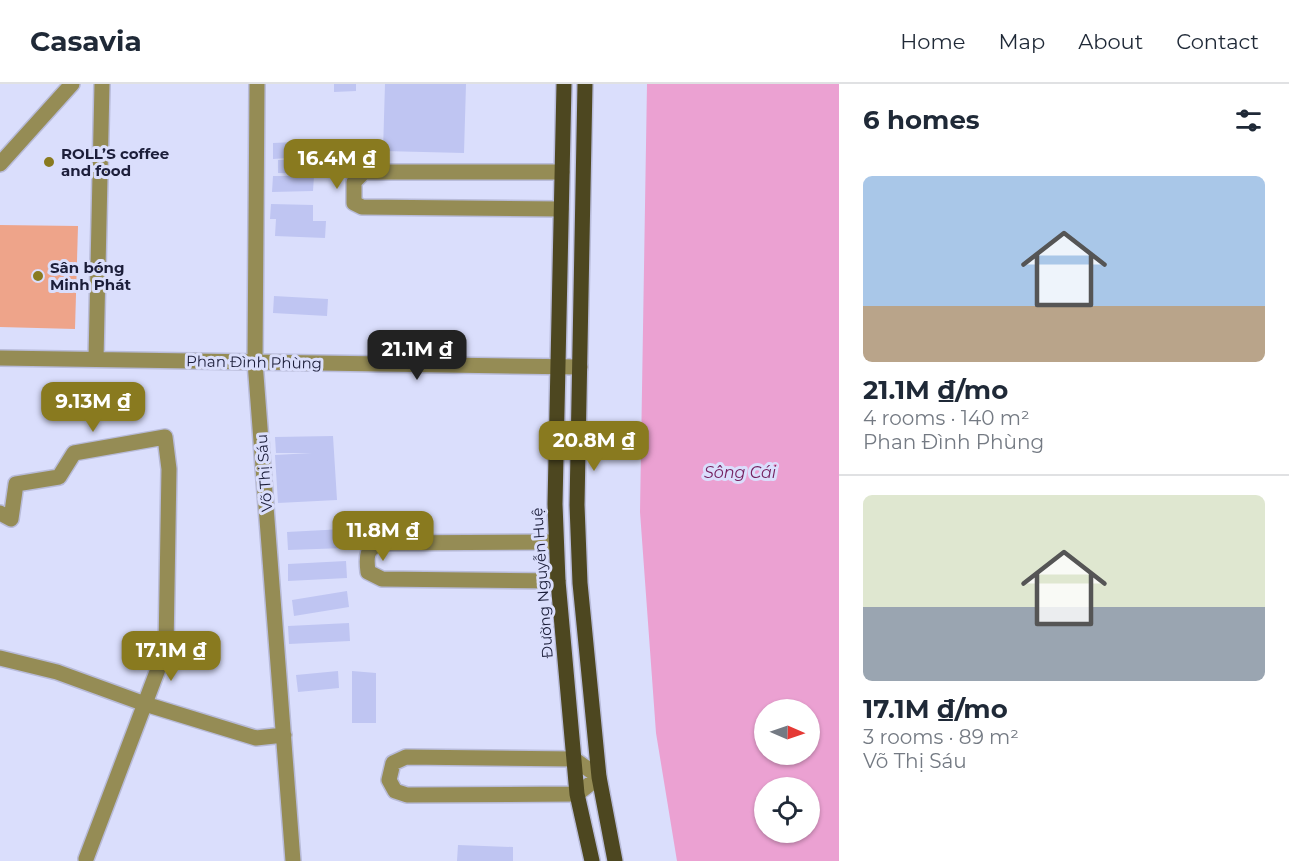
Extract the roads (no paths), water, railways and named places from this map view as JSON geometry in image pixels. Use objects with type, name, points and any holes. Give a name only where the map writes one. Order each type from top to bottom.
[{"type":"main road","name":"Đường Nguyễn Huệ","points":[[564,84],[556,542],[577,794],[592,861]]},
{"type":"main road","points":[[585,84],[577,504],[580,583],[599,777],[615,861]]},
{"type":"street","points":[[0,164],[72,84]]},
{"type":"street","points":[[96,359],[102,84]]},
{"type":"street","name":"Võ Thị Sáu","points":[[257,84],[255,362],[293,861]]},
{"type":"street","points":[[561,209],[362,207],[354,203],[354,182],[364,172],[562,172]]},
{"type":"street","name":"Phan Đình Phùng","points":[[0,358],[580,367]]},
{"type":"street","points":[[0,513],[11,519],[16,484],[59,477],[74,453],[165,437],[169,469],[166,648],[86,859]]},
{"type":"street","points":[[556,542],[382,543],[373,546],[368,552],[367,561],[368,572],[382,579],[558,581]]},
{"type":"street","points":[[0,657],[57,672],[145,704],[256,738],[284,735]]},
{"type":"street","points":[[406,757],[574,759],[599,777],[577,794],[407,795],[395,790],[388,780],[393,763],[406,757]]},
{"type":"water","name":"Sông Cái","points":[[647,84],[839,84],[839,861],[677,861],[656,733],[640,512]]},
{"type":"place","name":"ROLL’S coffee and food","points":[[49,162]]},
{"type":"place","name":"Sân bóng Minh Phát","points":[[38,276]]}]
